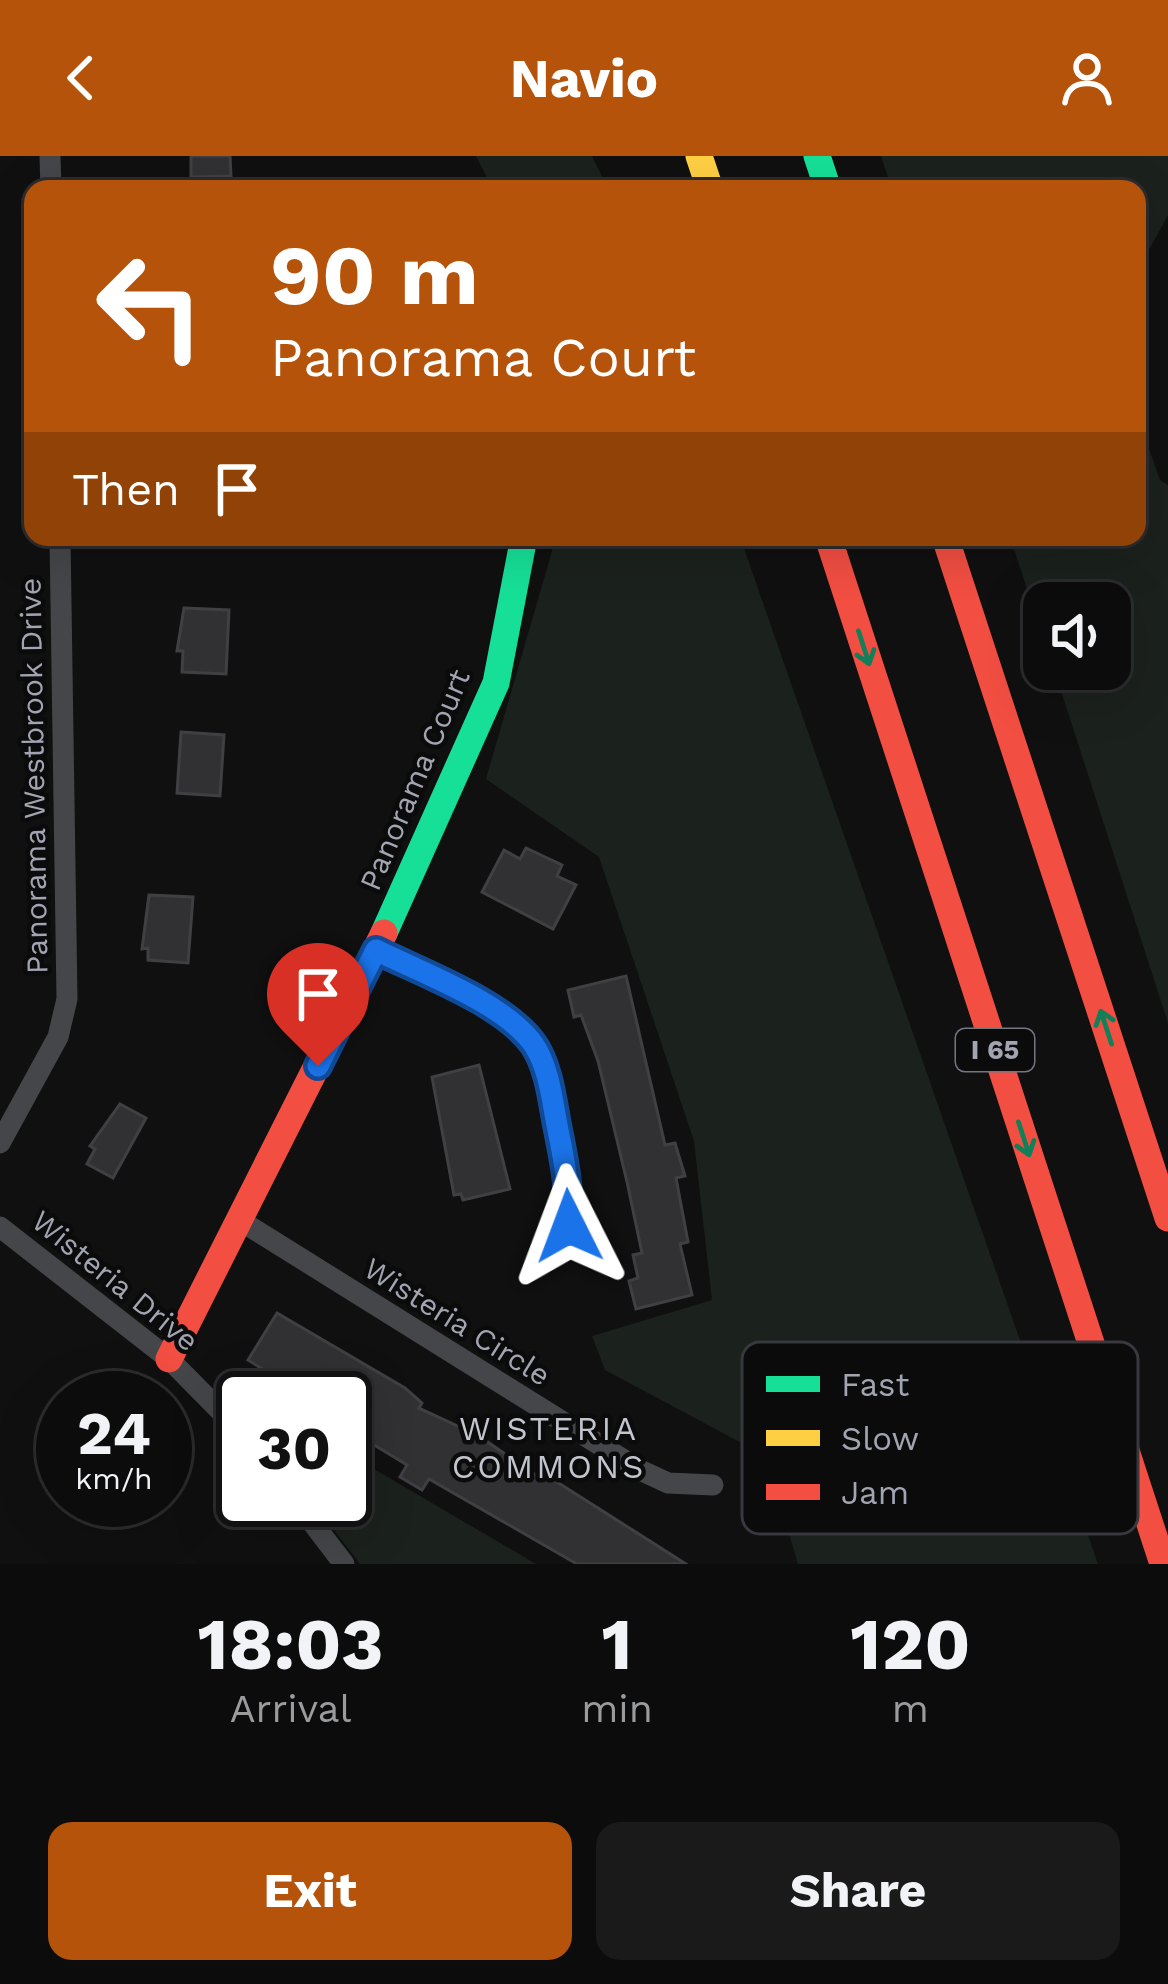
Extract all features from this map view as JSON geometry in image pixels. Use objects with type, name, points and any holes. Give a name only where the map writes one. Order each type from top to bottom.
[{"type":"main road","name":"Panorama Court","points":[[169,1359],[376,950],[496,683],[522,546]]},
{"type":"main road","name":"I 65","points":[[831,546],[1091,1342]]},
{"type":"main road","points":[[948,546],[1168,1218]]},
{"type":"main road","name":"I 65","points":[[1138,1487],[1163,1564]]},
{"type":"street","name":"Panorama Westbrook Drive","points":[[0,1143],[58,1036],[67,999],[60,546]]},
{"type":"street","points":[[376,950],[487,1006],[518,1027],[536,1047],[546,1071],[570,1190],[569,1226],[559,1253]]},
{"type":"street","name":"Wisteria Circle","points":[[241,1221],[640,1470],[668,1483],[713,1485]]},
{"type":"street","name":"Wisteria Drive","points":[[0,1227],[169,1359],[216,1407]]},
{"type":"street","points":[[316,1527],[344,1564]]},
{"type":"shaded area","points":[[476,156],[592,156],[604,180],[488,180]]},
{"type":"shaded area","points":[[881,156],[1168,156],[1168,215],[1146,255],[1146,180],[889,180]]},
{"type":"shaded area","points":[[1146,440],[1160,480],[1168,485],[1168,1023],[1061,690],[1131,690],[1131,582],[1025,582],[1013,546],[1146,546]]},
{"type":"shaded area","points":[[553,546],[743,546],[1021,1342],[742,1342],[742,1443],[605,1370],[592,1336],[712,1300],[694,1141],[599,857],[486,779]]},
{"type":"shaded area","points":[[372,1468],[536,1564],[360,1564],[332,1527],[372,1527]]},
{"type":"shaded area","points":[[789,1534],[1088,1534],[1098,1564],[798,1564]]},
{"type":"building","points":[[191,156],[230,156],[231,176],[191,177]]},
{"type":"building","points":[[184,608],[229,610],[226,674],[182,672],[183,651],[177,651]]},
{"type":"building","points":[[181,732],[224,735],[220,796],[177,793]]},
{"type":"building","points":[[526,848],[562,865],[557,876],[576,885],[553,929],[482,892],[504,850],[520,859]]},
{"type":"building","points":[[149,895],[193,897],[188,963],[148,960],[148,948],[142,949]]},
{"type":"building","points":[[626,976],[665,1145],[675,1143],[685,1176],[676,1178],[688,1242],[680,1244],[692,1295],[636,1309],[629,1281],[638,1278],[633,1255],[642,1253],[627,1182],[598,1061],[581,1015],[574,1017],[568,990]]},
{"type":"building","points":[[479,1065],[510,1189],[463,1200],[461,1194],[454,1195],[432,1077]]},
{"type":"building","points":[[120,1104],[146,1118],[113,1178],[87,1164],[95,1149],[90,1146]]},
{"type":"building","points":[[277,1313],[405,1388],[422,1403],[419,1408],[479,1436],[543,1480],[546,1475],[686,1564],[577,1564],[429,1479],[422,1490],[400,1477],[407,1465],[372,1444],[372,1371],[266,1371],[248,1360]]},
{"type":"traffic: fast","points":[[817,156],[825,180]]},
{"type":"traffic: fast","points":[[384,933],[496,683],[522,546]]},
{"type":"traffic: slow","points":[[699,156],[707,180]]},
{"type":"traffic: jam","points":[[831,546],[1091,1342]]},
{"type":"traffic: jam","points":[[948,546],[1168,1218]]},
{"type":"traffic: jam","points":[[169,1359],[384,933]]},
{"type":"traffic: jam","points":[[1138,1487],[1163,1564]]},
{"type":"district","name":"WISTERIA COMMONS","points":[[549,1447]]},
{"type":"route","points":[[318,1066],[376,950],[487,1006],[518,1027],[536,1047],[546,1071],[570,1190],[569,1226]]}]
